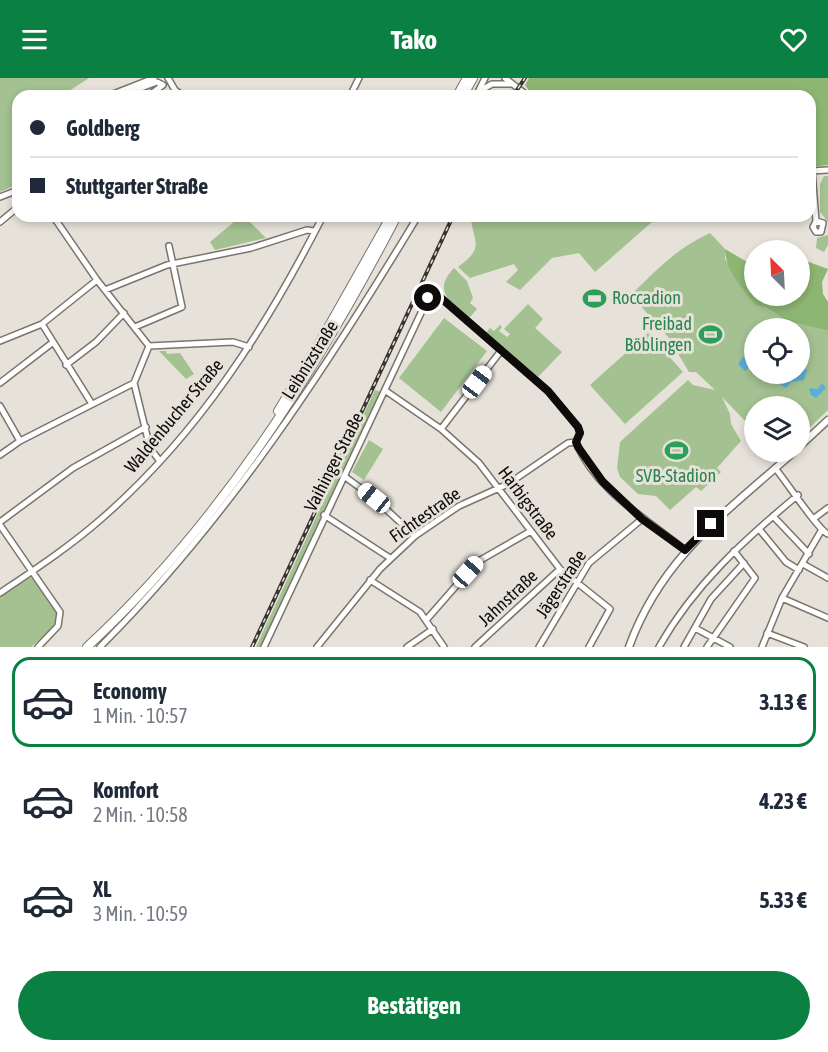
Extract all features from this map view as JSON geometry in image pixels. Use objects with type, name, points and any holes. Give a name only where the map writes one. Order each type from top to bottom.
[{"type":"highway","points":[[81,647],[128,601],[189,531],[266,429],[326,333],[388,222]]},
{"type":"highway","points":[[87,647],[126,609],[194,533],[265,440],[324,346],[394,222]]},
{"type":"main road","points":[[810,437],[828,420]]},
{"type":"main road","points":[[629,647],[650,600],[685,550],[782,462]]},
{"type":"street","points":[[123,90],[154,78]]},
{"type":"street","points":[[496,78],[506,79],[520,90]]},
{"type":"street","points":[[483,90],[506,79]]},
{"type":"street","points":[[136,90],[157,82],[163,85],[156,90]]},
{"type":"street","points":[[0,222],[12,212]]},
{"type":"street","points":[[57,222],[97,280],[149,346]]},
{"type":"street","name":"Waldenbucher Straße","points":[[0,593],[101,519],[159,460],[214,398],[249,347],[320,222]]},
{"type":"street","name":"Leibnizstraße","points":[[100,647],[219,513],[273,444],[314,384],[414,222]]},
{"type":"street","points":[[105,290],[153,270],[251,248],[307,230],[315,231]]},
{"type":"street","points":[[135,327],[181,308],[169,246]]},
{"type":"street","points":[[0,341],[42,324],[97,280]]},
{"type":"street","name":"Vaihinger Straße","points":[[264,647],[324,515],[386,391],[426,301],[435,294],[500,352]]},
{"type":"street","points":[[66,365],[96,342],[124,313]]},
{"type":"street","points":[[42,324],[92,404]]},
{"type":"street","points":[[149,346],[233,342],[249,347]]},
{"type":"street","points":[[0,383],[52,343]]},
{"type":"street","points":[[149,346],[134,383],[150,448],[159,460]]},
{"type":"street","points":[[441,429],[500,352],[548,391],[565,410],[580,431],[576,442],[603,482],[642,519],[685,550]]},
{"type":"street","points":[[0,455],[20,441],[134,383]]},
{"type":"street","name":"Harbigstraße","points":[[386,391],[441,429],[479,463],[560,569],[610,609],[589,647]]},
{"type":"street","points":[[0,406],[20,441]]},
{"type":"street","points":[[38,647],[54,632],[61,619],[58,605],[0,523],[73,468],[146,427]]},
{"type":"street","name":"Fichtestraße","points":[[317,647],[370,580],[415,536],[459,506],[500,489],[568,443],[576,442]]},
{"type":"street","points":[[775,468],[798,495],[821,531],[828,534]]},
{"type":"street","points":[[344,476],[374,498],[415,536]]},
{"type":"street","points":[[659,647],[698,588],[734,551],[798,495]]},
{"type":"street","points":[[813,519],[828,508]]},
{"type":"street","points":[[324,515],[390,558]]},
{"type":"street","points":[[773,516],[809,554]]},
{"type":"street","name":"Jägerstraße","points":[[539,647],[576,582],[597,555],[642,519]]},
{"type":"street","points":[[759,529],[786,562],[828,578]]},
{"type":"street","points":[[427,619],[477,562],[531,531]]},
{"type":"street","points":[[762,647],[782,598],[821,531]]},
{"type":"street","points":[[707,647],[755,578],[734,551]]},
{"type":"street","points":[[684,647],[718,589],[744,563]]},
{"type":"street","name":"Jahnstraße","points":[[475,647],[560,569]]},
{"type":"street","points":[[370,580],[405,600],[427,619],[444,647]]},
{"type":"street","points":[[782,598],[828,618]]},
{"type":"street","points":[[695,628],[730,647]]},
{"type":"street","points":[[407,647],[433,629]]},
{"type":"street","points":[[767,633],[804,647]]},
{"type":"green space","points":[[0,78],[89,78],[71,90],[12,90],[12,187],[0,192]]},
{"type":"green space","points":[[529,78],[828,78],[828,165],[816,166],[816,90],[529,90],[525,85]]},
{"type":"green space","points":[[824,176],[828,176],[828,222],[820,212],[820,184]]},
{"type":"green space","points":[[234,222],[250,222],[266,238],[215,250],[210,242]]},
{"type":"green space","points":[[472,222],[652,222],[595,272],[579,253],[552,258],[520,290],[506,282],[518,270],[514,264],[470,278],[458,267],[467,260],[475,248]]},
{"type":"green space","points":[[710,233],[725,249],[725,259],[744,287],[744,306],[767,308],[782,318],[744,318],[744,384],[810,384],[810,327],[828,331],[828,410],[810,427],[810,396],[744,396],[744,420],[722,397],[730,414],[731,424],[741,441],[717,468],[721,472],[701,491],[696,487],[670,510],[656,496],[638,494],[620,477],[617,468],[620,442],[688,380],[693,385],[715,390],[696,372],[689,372],[668,337],[631,295],[668,260],[688,245]]},
{"type":"green space","points":[[828,235],[828,245],[824,252],[816,248],[817,238]]},
{"type":"green space","points":[[725,249],[744,260],[744,291],[728,265]]},
{"type":"green space","points":[[810,262],[828,269],[822,282],[823,294],[828,302],[828,331],[810,327],[810,318],[782,318],[767,308],[757,306],[810,306]]},
{"type":"green space","points":[[454,268],[467,281],[473,298],[470,303],[477,309],[469,318],[450,301],[444,290],[444,283]]},
{"type":"green space","points":[[528,304],[543,319],[535,328],[562,352],[538,377],[486,333],[490,328],[494,331],[500,325],[502,327],[499,331],[507,337],[510,334],[504,329]]},
{"type":"green space","points":[[444,318],[487,351],[441,412],[399,378]]},
{"type":"green space","points":[[648,333],[683,372],[625,424],[590,385]]},
{"type":"green space","points":[[159,351],[166,351],[167,354],[180,353],[194,374],[186,379]]},
{"type":"green space","points":[[375,390],[381,392],[260,647],[256,647]]},
{"type":"green space","points":[[369,440],[383,449],[364,480],[352,472]]},
{"type":"green space","points":[[29,578],[34,578],[57,612],[54,627],[31,647],[0,647],[0,597]]},
{"type":"water","points":[[744,356],[744,370],[738,364]]},
{"type":"water","points":[[822,383],[826,388],[816,398],[811,395],[809,388],[818,389]]},
{"type":"railway","points":[[517,90],[525,78]]},
{"type":"railway","points":[[252,647],[450,222]]},
{"type":"place","name":"Roccadion","points":[[594,298]]},
{"type":"place","name":"Freibad Böblingen","points":[[710,334]]},
{"type":"place","name":"SVB-Stadion","points":[[676,450]]},
{"type":"route","points":[[428,298],[435,294],[441,298],[553,396],[578,427],[580,431],[576,442],[578,447],[603,482],[642,519],[685,550],[711,524]]}]
